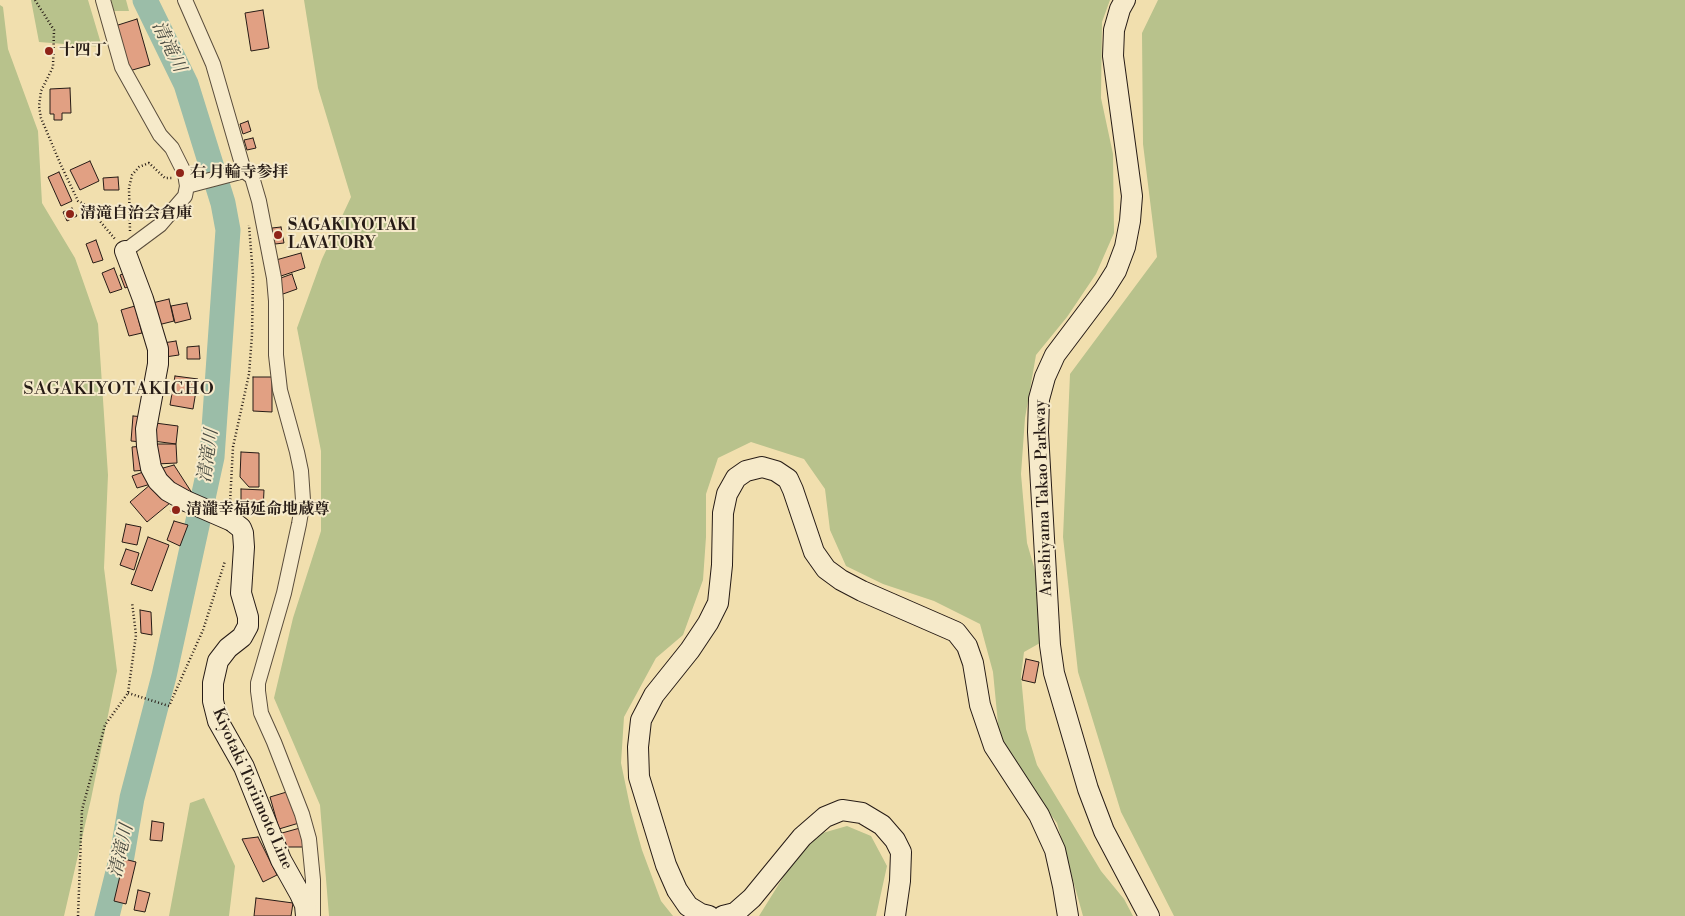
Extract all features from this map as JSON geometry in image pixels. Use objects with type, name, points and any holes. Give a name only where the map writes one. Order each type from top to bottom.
[{"type":"street","points":[[103,0],[122,67],[160,135],[172,148],[189,185],[185,196],[160,225],[128,249]]},
{"type":"street","points":[[186,0],[213,64],[242,172]]},
{"type":"street","name":"Arashiyama Takao Parkway","points":[[1126,0],[1120,9],[1114,30],[1113,56],[1132,196],[1125,247],[1116,271],[1104,290],[1055,355],[1045,377],[1039,399],[1038,432],[1050,645],[1054,673],[1088,789],[1104,831],[1149,916]]},
{"type":"street","points":[[189,185],[242,172],[252,177],[259,201],[272,270],[276,301],[277,370],[280,390],[297,452],[303,489],[299,524],[284,593],[258,683],[258,703],[306,827],[314,880],[313,916]]},
{"type":"street","name":"Kiyotaki Toriimoto Line","points":[[128,249],[158,349],[158,364],[146,429],[151,468],[158,480],[168,491],[232,521],[241,528],[243,533],[241,593],[248,617],[248,626],[242,638],[228,648],[218,662],[213,683],[213,701],[218,721],[244,767],[281,860],[303,900],[306,916]]},
{"type":"street","points":[[709,916],[701,914],[688,906],[676,890],[666,865],[639,777],[638,747],[640,729],[642,720],[654,695],[690,650],[708,623],[718,602],[727,494],[736,478],[746,471],[762,467],[776,471],[788,479],[814,552],[826,569],[841,580],[956,632],[967,646],[973,663],[980,706],[994,746],[1039,815],[1054,850],[1068,916]]},
{"type":"street","points":[[723,916],[734,913],[752,898],[802,836],[825,816],[842,810],[862,813],[882,825],[895,840],[901,852],[900,881],[895,916]]},
{"type":"path","points":[[36,0],[54,30],[53,67],[41,91],[39,106],[41,118],[78,201],[87,206],[128,249]]},
{"type":"path","points":[[128,249],[129,188],[132,175],[139,167],[148,163],[165,178]]},
{"type":"path","points":[[230,480],[233,446],[250,374],[253,276],[248,221]]},
{"type":"path","points":[[128,693],[169,706],[203,630],[226,558]]},
{"type":"path","points":[[78,916],[82,810],[105,726],[128,693],[136,635],[132,602]]},
{"type":"green space","points":[[31,0],[88,0],[102,47],[39,42]]},
{"type":"green space","points":[[110,0],[126,0],[129,11],[113,11]]},
{"type":"green space","points":[[304,0],[1110,0],[1102,22],[1101,98],[1113,154],[1114,233],[1096,274],[1067,317],[1036,355],[1025,418],[1021,474],[1027,543],[1041,591],[1040,643],[1024,652],[1021,676],[1026,729],[1037,765],[1101,871],[1124,899],[1133,916],[1083,916],[1057,823],[1032,790],[999,734],[993,672],[980,624],[934,601],[883,584],[846,566],[830,530],[825,489],[804,459],[751,442],[718,458],[706,494],[703,580],[683,635],[656,658],[624,717],[621,763],[631,811],[642,850],[661,901],[673,916],[329,916],[320,805],[274,698],[293,618],[321,531],[321,451],[297,328],[322,259],[351,197],[318,88]]},
{"type":"green space","points":[[1158,0],[1685,0],[1685,916],[1174,916],[1121,812],[1078,672],[1063,537],[1070,374],[1157,257],[1143,144],[1142,33]]},
{"type":"green space","points":[[0,5],[3,7],[8,49],[38,131],[42,203],[75,258],[98,324],[108,475],[104,568],[117,671],[91,799],[64,916],[0,916]]},
{"type":"green space","points":[[204,798],[235,866],[229,916],[169,916],[190,803]]},
{"type":"green space","points":[[847,826],[871,836],[887,866],[876,916],[759,916],[792,863],[819,834]]},
{"type":"building","points":[[263,10],[269,48],[251,51],[245,13]]},
{"type":"building","points":[[137,19],[150,65],[129,71],[115,26]]},
{"type":"building","points":[[70,88],[71,113],[62,113],[62,120],[54,120],[54,114],[50,114],[50,89]]},
{"type":"building","points":[[248,121],[251,131],[243,134],[240,124]]},
{"type":"building","points":[[253,138],[256,148],[247,150],[244,140]]},
{"type":"building","points":[[90,161],[99,181],[80,190],[70,170]]},
{"type":"building","points":[[59,172],[72,201],[61,206],[48,177]]},
{"type":"building","points":[[118,177],[119,190],[104,190],[103,178]]},
{"type":"building","name":"清滝自治会倉庫","points":[[72,208],[77,216],[67,221],[63,212]]},
{"type":"building","name":"SAGAKIYOTAKI LAVATORY","points":[[281,227],[284,243],[275,244],[272,228]]},
{"type":"building","points":[[96,240],[103,260],[93,263],[86,244]]},
{"type":"building","points":[[301,253],[305,268],[281,276],[276,260]]},
{"type":"building","points":[[114,268],[122,289],[110,293],[102,273]]},
{"type":"building","points":[[128,272],[132,285],[125,288],[120,275]]},
{"type":"building","points":[[292,274],[297,289],[283,294],[278,279]]},
{"type":"building","points":[[169,299],[174,321],[154,326],[148,304]]},
{"type":"building","points":[[187,303],[191,319],[175,323],[171,306]]},
{"type":"building","points":[[135,306],[142,333],[129,336],[121,310]]},
{"type":"building","points":[[176,341],[179,355],[165,357],[163,343]]},
{"type":"building","points":[[199,346],[200,359],[187,359],[187,347]]},
{"type":"building","points":[[175,376],[198,379],[193,409],[170,405]]},
{"type":"building","points":[[253,377],[272,377],[272,412],[253,411]]},
{"type":"building","points":[[133,416],[145,417],[142,442],[131,441]]},
{"type":"building","points":[[155,423],[178,426],[176,444],[153,441]]},
{"type":"building","points":[[155,444],[176,444],[177,463],[156,464]]},
{"type":"building","points":[[144,446],[146,470],[134,471],[132,447]]},
{"type":"building","points":[[241,452],[259,453],[259,487],[249,487],[240,477]]},
{"type":"building","points":[[174,465],[192,493],[184,498],[156,470]]},
{"type":"building","points":[[146,471],[151,484],[137,488],[132,476]]},
{"type":"building","points":[[151,484],[170,503],[147,522],[130,502]]},
{"type":"building","points":[[241,489],[264,490],[263,511],[241,511]]},
{"type":"building","name":"清瀧幸福延命地蔵尊","points":[[175,505],[181,509],[177,515],[170,511]]},
{"type":"building","points":[[174,521],[188,525],[180,546],[167,540]]},
{"type":"building","points":[[126,524],[141,527],[137,545],[122,542]]},
{"type":"building","points":[[148,537],[169,545],[152,591],[131,584]]},
{"type":"building","points":[[126,549],[139,553],[134,570],[120,565]]},
{"type":"building","points":[[140,610],[151,612],[152,635],[141,633]]},
{"type":"building","points":[[1026,659],[1039,662],[1035,683],[1022,680]]},
{"type":"building","points":[[290,791],[299,823],[279,829],[270,797]]},
{"type":"building","points":[[152,821],[164,823],[162,841],[150,840]]},
{"type":"building","points":[[300,828],[306,847],[287,847],[282,833]]},
{"type":"building","points":[[258,837],[277,875],[263,882],[242,839]]},
{"type":"building","points":[[124,859],[136,862],[126,904],[114,901]]},
{"type":"building","points":[[138,890],[150,893],[145,912],[134,910]]},
{"type":"building","points":[[256,898],[293,903],[291,916],[254,916]]},
{"type":"waterway","name":"清滝川","points":[[107,916],[122,856],[132,798],[164,676],[212,457],[228,230],[223,203],[186,84],[145,0]]},
{"type":"place","name":"十四丁","points":[[49,51]]},
{"type":"place","name":"右 月輪寺参拝","points":[[180,173]]},
{"type":"place","name":"清滝自治会倉庫","points":[[70,214]]},
{"type":"place","name":"SAGAKIYOTAKI LAVATORY","points":[[278,235]]},
{"type":"place","name":"清瀧幸福延命地蔵尊","points":[[176,510]]},
{"type":"district","name":"SAGAKIYOTAKICHO","points":[[119,390]]}]
